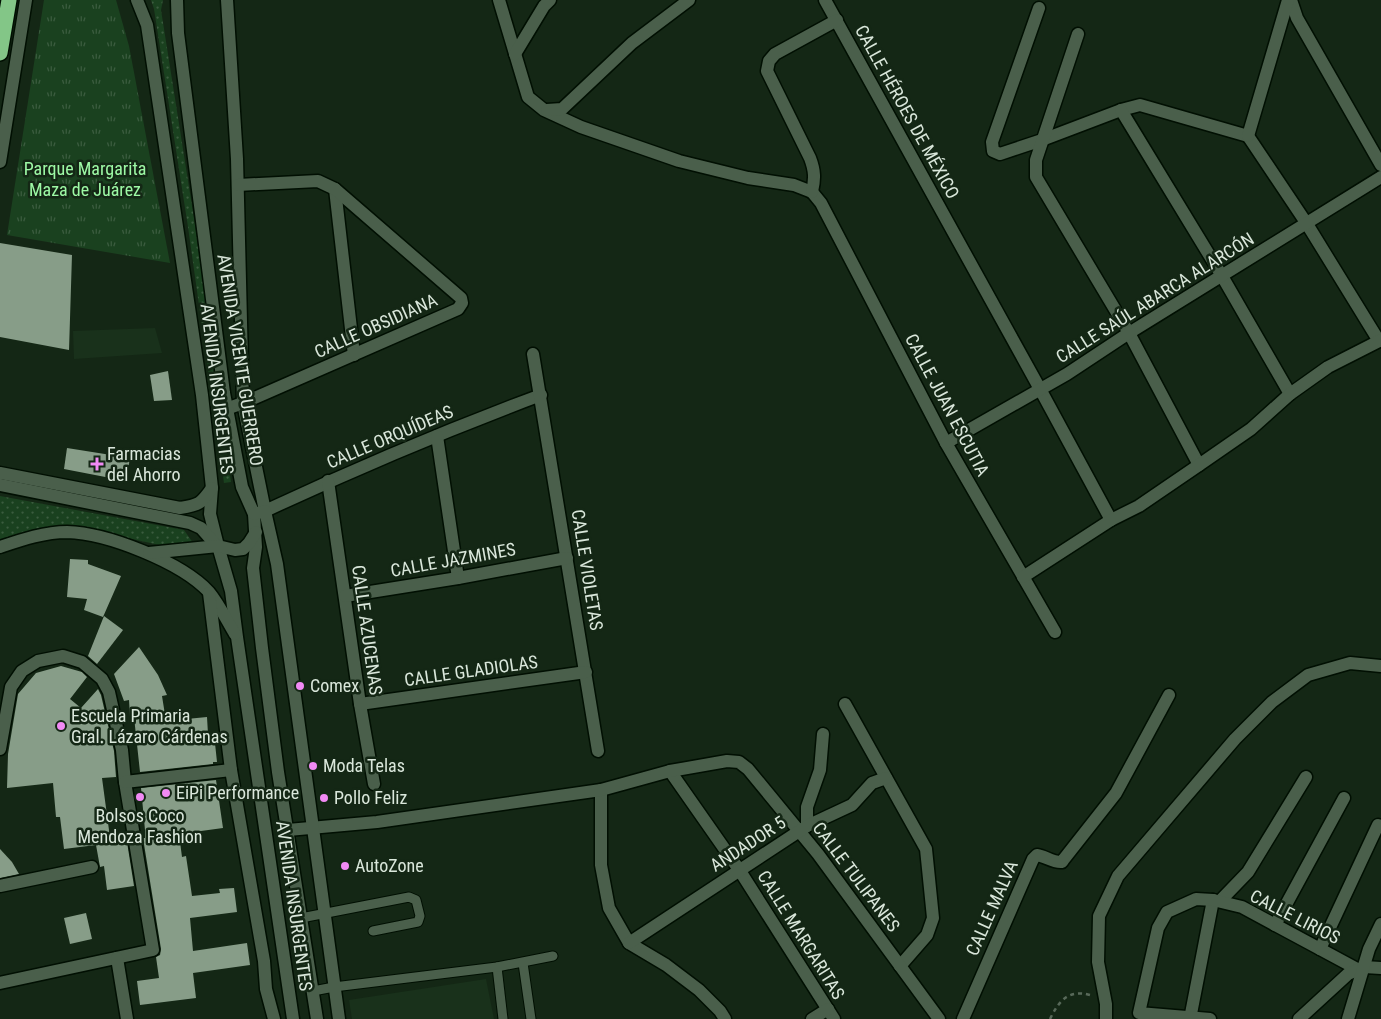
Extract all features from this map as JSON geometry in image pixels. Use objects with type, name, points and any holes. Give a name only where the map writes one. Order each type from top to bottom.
[{"type":"highway","points":[[0,53],[9,0]]},
{"type":"highway","points":[[4,29],[15,0]]},
{"type":"street","points":[[0,162],[26,0]]},
{"type":"street","name":"AVENIDA INSURGENTES","points":[[137,0],[146,25],[160,112],[202,395],[212,488],[210,514],[231,590],[292,1019]]},
{"type":"street","name":"AVENIDA VICENTE GUERRERO","points":[[177,0],[178,33],[226,408],[242,487],[259,512],[253,568],[262,648],[317,1019]]},
{"type":"street","points":[[228,0],[238,185],[242,403],[259,512],[277,564],[339,1019]]},
{"type":"street","points":[[499,0],[528,97],[544,110],[581,126],[679,161],[748,178],[794,185],[812,192]]},
{"type":"street","points":[[515,54],[544,6],[550,0]]},
{"type":"street","points":[[544,110],[562,109],[632,43],[689,0]]},
{"type":"street","points":[[825,0],[837,20]]},
{"type":"street","points":[[1248,136],[1289,0]]},
{"type":"street","points":[[1289,0],[1297,18],[1381,165]]},
{"type":"street","points":[[1023,577],[1111,520],[1138,506],[1199,465],[1251,429],[1290,394],[1328,367],[1380,340],[1248,136],[1140,105],[1121,110],[1000,154],[993,151],[992,142],[1039,8]]},
{"type":"street","name":"CALLE HÉROES DE MÉXICO","points":[[812,192],[815,172],[810,158],[766,71],[769,61],[775,54],[837,20],[1111,520]]},
{"type":"street","points":[[1078,34],[1036,160],[1036,177],[1129,333],[1199,465]]},
{"type":"street","points":[[1121,110],[1222,276],[1290,394]]},
{"type":"street","name":"CALLE SAÚL ABARCA ALARCÓN","points":[[946,443],[1067,374],[1129,333],[1381,177]]},
{"type":"street","points":[[238,185],[318,181],[335,189],[354,355]]},
{"type":"street","name":"CALLE OBSIDIANA","points":[[226,408],[242,403],[354,355],[458,309],[462,304],[461,298],[335,189]]},
{"type":"street","name":"CALLE JUAN ESCUTIA","points":[[812,192],[821,203],[946,443],[1055,632]]},
{"type":"street","name":"CALLE VIOLETAS","points":[[534,354],[598,751]]},
{"type":"street","name":"CALLE ORQUÍDEAS","points":[[259,512],[484,416],[541,395]]},
{"type":"street","points":[[437,436],[458,578]]},
{"type":"street","points":[[0,473],[180,508],[195,506],[203,502],[212,488]]},
{"type":"street","name":"CALLE AZUCENAS","points":[[328,482],[360,704],[374,784]]},
{"type":"street","points":[[0,485],[190,523],[200,528],[218,546]]},
{"type":"street","points":[[0,547],[28,538],[67,532],[109,539],[149,553],[192,578],[209,593],[237,637]]},
{"type":"street","points":[[149,553],[218,546],[235,550],[243,548],[249,543],[256,532]]},
{"type":"street","name":"CALLE JAZMINES","points":[[345,596],[567,558]]},
{"type":"street","points":[[209,593],[231,770],[264,962],[266,989],[275,1019]]},
{"type":"street","points":[[0,749],[10,687],[22,671],[38,661],[63,656],[82,662],[102,679],[109,692],[122,750],[153,950],[0,983]]},
{"type":"street","points":[[1106,1019],[1106,1004],[1098,960],[1100,916],[1118,876],[1235,739],[1272,702],[1308,675],[1350,663],[1381,666]]},
{"type":"street","name":"CALLE GLADIOLAS","points":[[360,704],[586,672]]},
{"type":"street","name":"CALLE MALVA","points":[[962,1019],[1033,859],[1036,855],[1062,862],[1116,793],[1170,695]]},
{"type":"street","points":[[845,704],[926,849],[933,918],[927,935],[900,966]]},
{"type":"street","points":[[803,828],[806,807],[820,770],[823,734]]},
{"type":"street","name":"CALLE TULIPANES","points":[[670,771],[727,761],[739,762],[748,769],[803,828],[818,854],[939,1019]]},
{"type":"street","points":[[126,782],[231,770]]},
{"type":"street","points":[[288,830],[378,822],[601,790],[670,771]]},
{"type":"street","name":"CALLE MARGARITAS","points":[[670,771],[740,871],[831,1014]]},
{"type":"street","points":[[1190,1018],[1217,901],[1240,881],[1256,860],[1306,777]]},
{"type":"street","name":"ANDADOR 5","points":[[629,943],[803,828],[852,805],[872,783],[886,778]]},
{"type":"street","points":[[601,790],[601,865],[609,908],[629,943],[666,965],[699,990],[720,1011],[725,1019]]},
{"type":"street","points":[[1275,925],[1344,798]]},
{"type":"street","points":[[1320,949],[1378,825]]},
{"type":"street","points":[[0,886],[92,868]]},
{"type":"street","points":[[272,871],[294,869]]},
{"type":"street","points":[[1210,1019],[1139,1013],[1158,928],[1167,912],[1196,899],[1217,901]]},
{"type":"street","name":"CALLE LIRIOS","points":[[1217,901],[1242,907],[1320,949],[1361,968]]},
{"type":"street","points":[[1348,1019],[1361,968],[1381,924]]},
{"type":"street","points":[[117,958],[127,1019]]},
{"type":"street","points":[[1299,1019],[1348,974],[1361,968],[1381,968]]},
{"type":"street","points":[[275,1019],[288,983]]},
{"type":"street","points":[[812,1019],[831,1014]]},
{"type":"lane","points":[[302,918],[409,897],[416,900],[420,916],[418,922],[372,931]]},
{"type":"lane","points":[[313,991],[498,967],[553,956]]},
{"type":"lane","points":[[523,963],[531,1019]]},
{"type":"lane","points":[[498,967],[503,1019]]},
{"type":"path","points":[[1050,1019],[1061,1000],[1070,994],[1078,992],[1089,994],[1106,1004]]},
{"type":"shaded area","points":[[155,328],[162,353],[74,359],[73,331]]},
{"type":"shaded area","points":[[486,979],[494,1019],[352,1019],[349,1000]]},
{"type":"green space","name":"Parque Margarita Maza de Juárez","points":[[44,0],[116,0],[129,46],[170,263],[7,235]]},
{"type":"green space","points":[[151,0],[163,0],[161,10],[195,225],[231,482],[224,483],[188,227],[154,9]]},
{"type":"green space","points":[[0,496],[184,530],[193,543],[182,550],[105,533],[70,530],[0,547]]},
{"type":"building","points":[[0,243],[72,255],[69,350],[0,337]]},
{"type":"building","points":[[168,371],[172,400],[154,401],[150,375]]},
{"type":"building","name":"Farmacias del Ahorro","points":[[67,448],[130,458],[126,481],[64,469]]},
{"type":"building","points":[[70,559],[88,560],[88,564],[121,576],[103,617],[84,610],[87,599],[67,597]]},
{"type":"building","points":[[104,616],[123,630],[97,664],[88,656]]},
{"type":"building","points":[[139,647],[158,675],[167,695],[162,696],[166,721],[207,717],[208,734],[214,734],[217,762],[140,772],[134,717],[130,717],[129,700],[124,701],[114,674]]},
{"type":"building","name":"Escuela Primaria Gral. Lázaro Cárdenas","points":[[61,666],[82,672],[87,677],[70,699],[81,708],[98,689],[101,695],[114,751],[116,777],[102,778],[111,845],[127,842],[134,886],[107,890],[104,866],[100,867],[96,845],[64,849],[60,817],[56,817],[53,783],[7,788],[8,754],[18,694],[36,673]]},
{"type":"building","points":[[216,780],[223,828],[179,834],[182,857],[186,856],[192,896],[220,893],[219,889],[234,888],[237,912],[190,918],[193,951],[247,943],[250,965],[193,973],[196,998],[140,1005],[137,981],[159,978],[156,957],[160,955],[161,949],[143,838],[145,838],[145,830],[141,788]]},
{"type":"building","points":[[0,849],[12,862],[19,874],[0,878]]},
{"type":"building","points":[[86,913],[92,939],[70,944],[64,918]]},
{"type":"place","name":"Farmacias del Ahorro","points":[[97,464]]},
{"type":"place","name":"Comex","points":[[300,686]]},
{"type":"place","name":"Escuela Primaria Gral. Lázaro Cárdenas","points":[[61,726]]},
{"type":"place","name":"Moda Telas","points":[[313,766]]},
{"type":"place","name":"EiPi Performance","points":[[166,793]]},
{"type":"place","name":"Bolsos Coco Mendoza Fashion","points":[[140,797]]},
{"type":"place","name":"Pollo Feliz","points":[[324,798]]},
{"type":"place","name":"AutoZone","points":[[345,866]]}]
